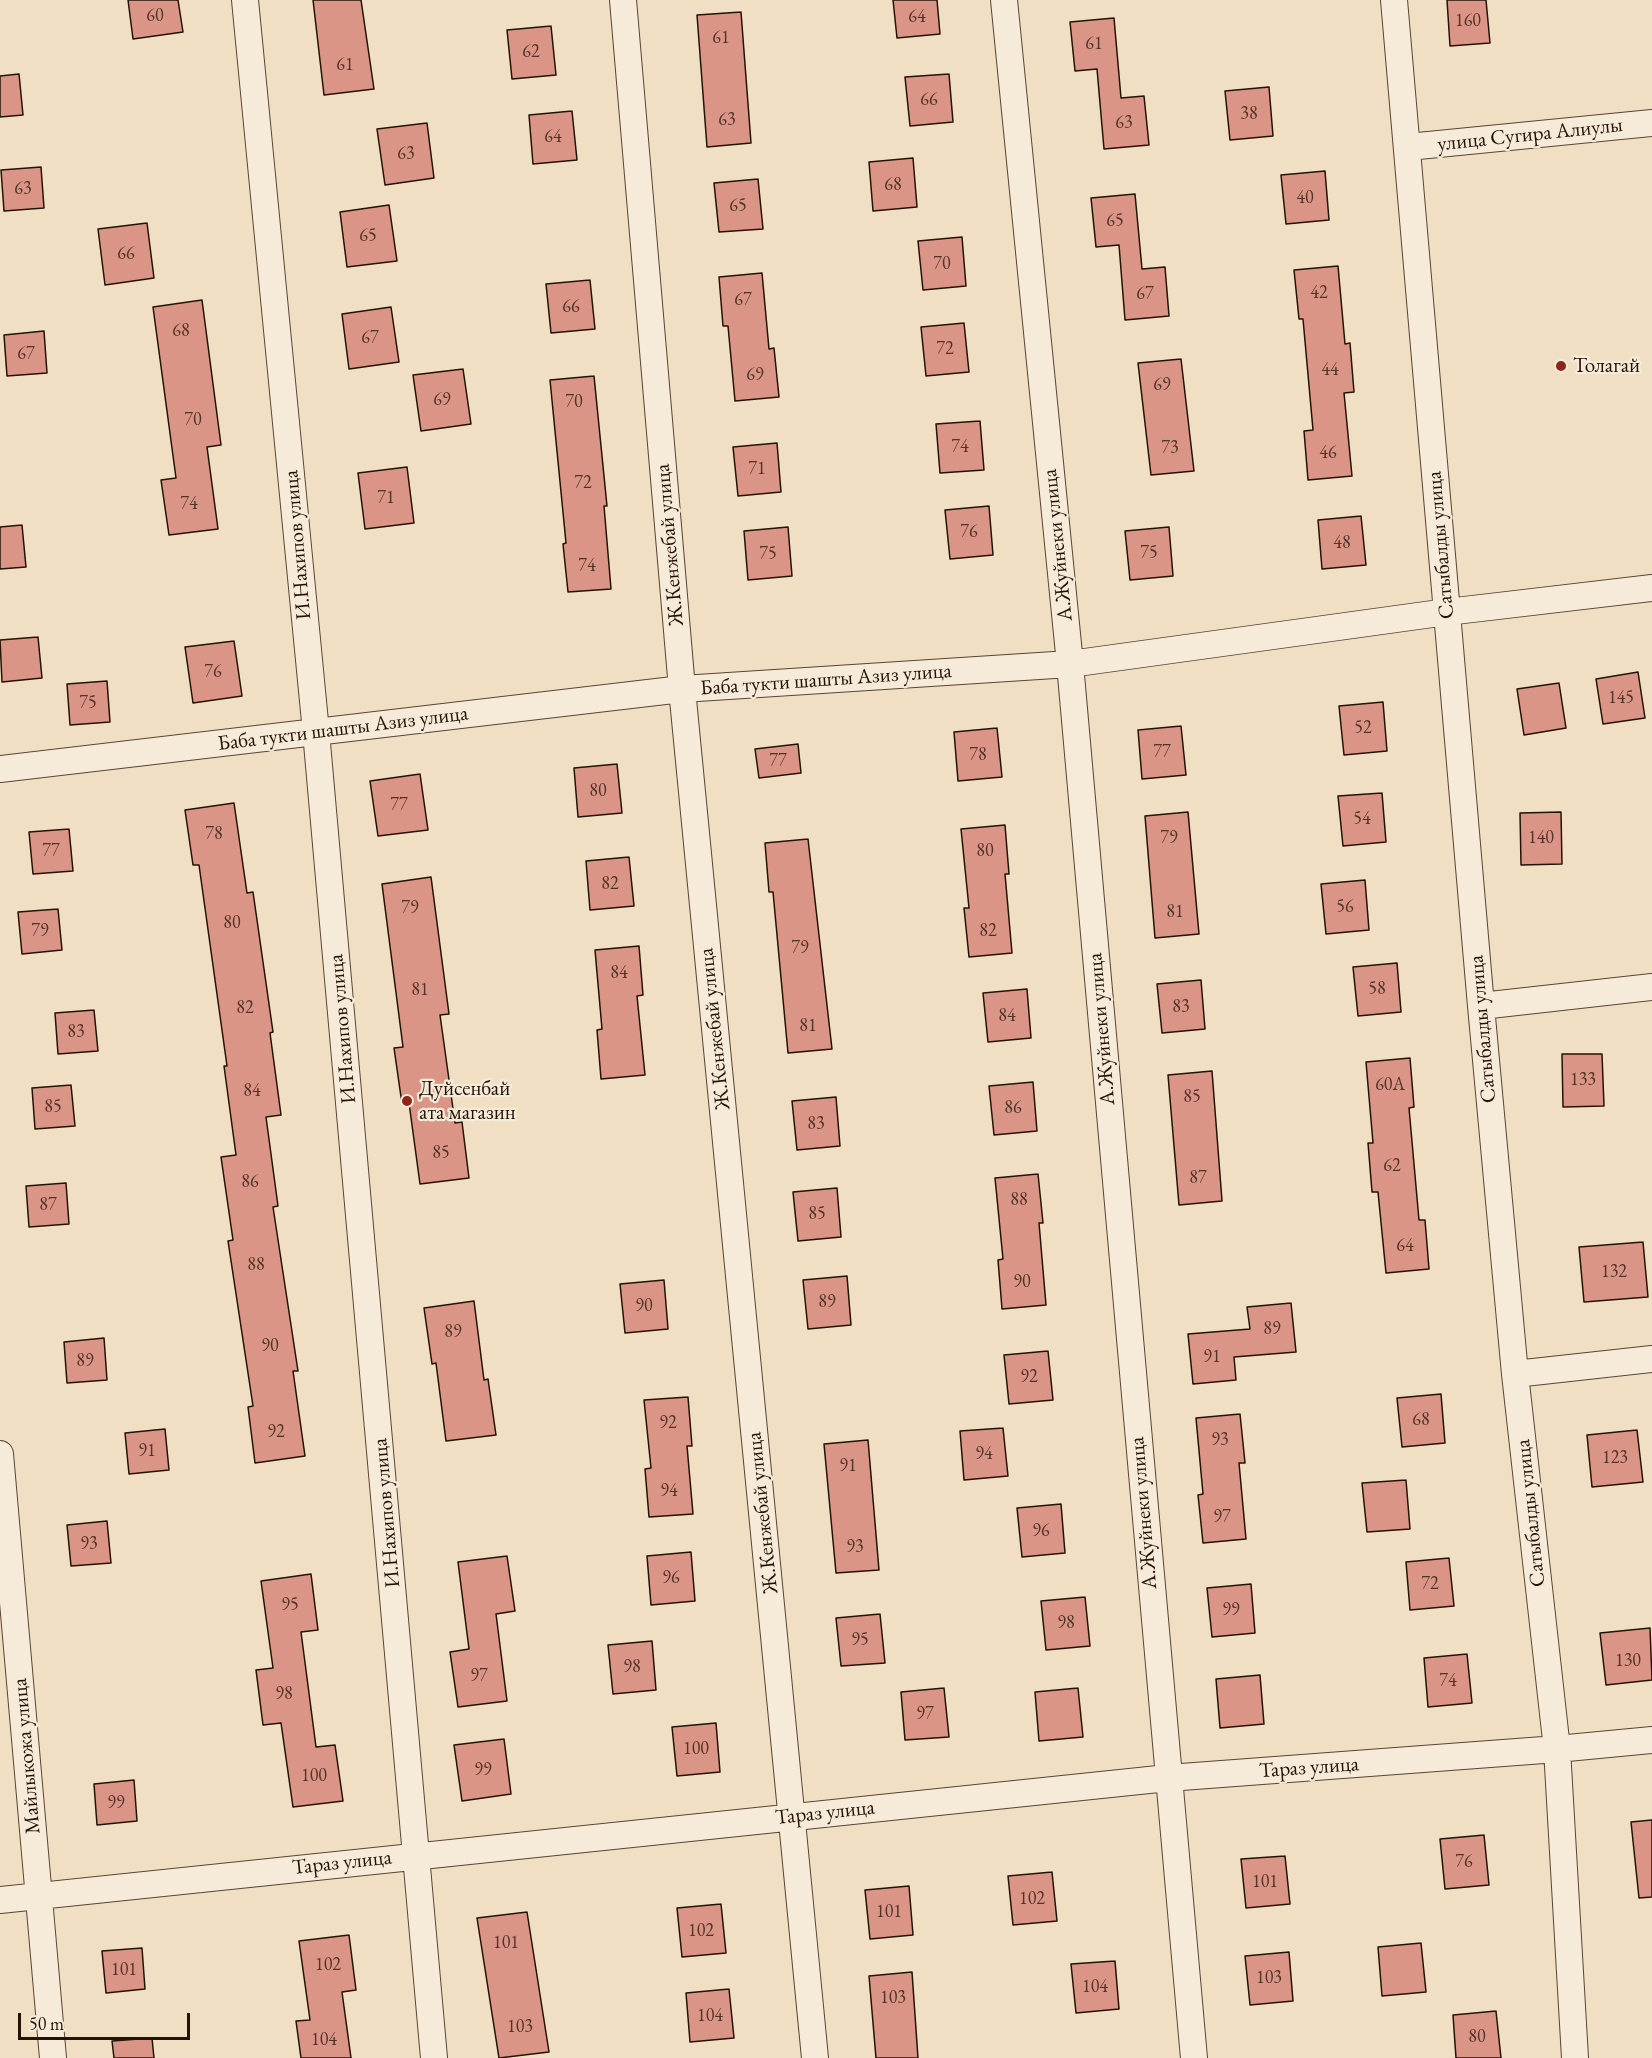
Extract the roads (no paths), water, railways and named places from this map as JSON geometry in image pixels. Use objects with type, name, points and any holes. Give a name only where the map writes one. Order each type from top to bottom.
[{"type":"street","name":"И.Нахипов улица","points":[[245,0],[316,732],[418,1855],[434,2058]]},
{"type":"street","name":"Ж.Кенжебай улица","points":[[623,0],[682,689],[815,2058]]},
{"type":"street","name":"А.Жуйнеки улица","points":[[1005,0],[1070,664],[1194,2058]]},
{"type":"street","name":"Сатыбалды улица","points":[[1394,0],[1515,1374],[1557,1749],[1575,2058]]},
{"type":"street","name":"улица Сугира Алиулы","points":[[1408,147],[1652,123]]},
{"type":"street","name":"Баба тукти шашты Азиз улица","points":[[0,769],[682,689],[1070,664],[1447,612],[1652,588]]},
{"type":"street","points":[[1481,1006],[1652,987]]},
{"type":"street","points":[[1515,1374],[1652,1359]]},
{"type":"street","name":"Майлыкожа улица","points":[[0,1454],[53,2058]]},
{"type":"street","name":"Тараз улица","points":[[0,1900],[1168,1778],[1652,1740]]},
{"type":"place","name":"Толагай","points":[[1561,366]]},
{"type":"place","name":"Дуйсенбай ата магазин","points":[[407,1101]]}]
